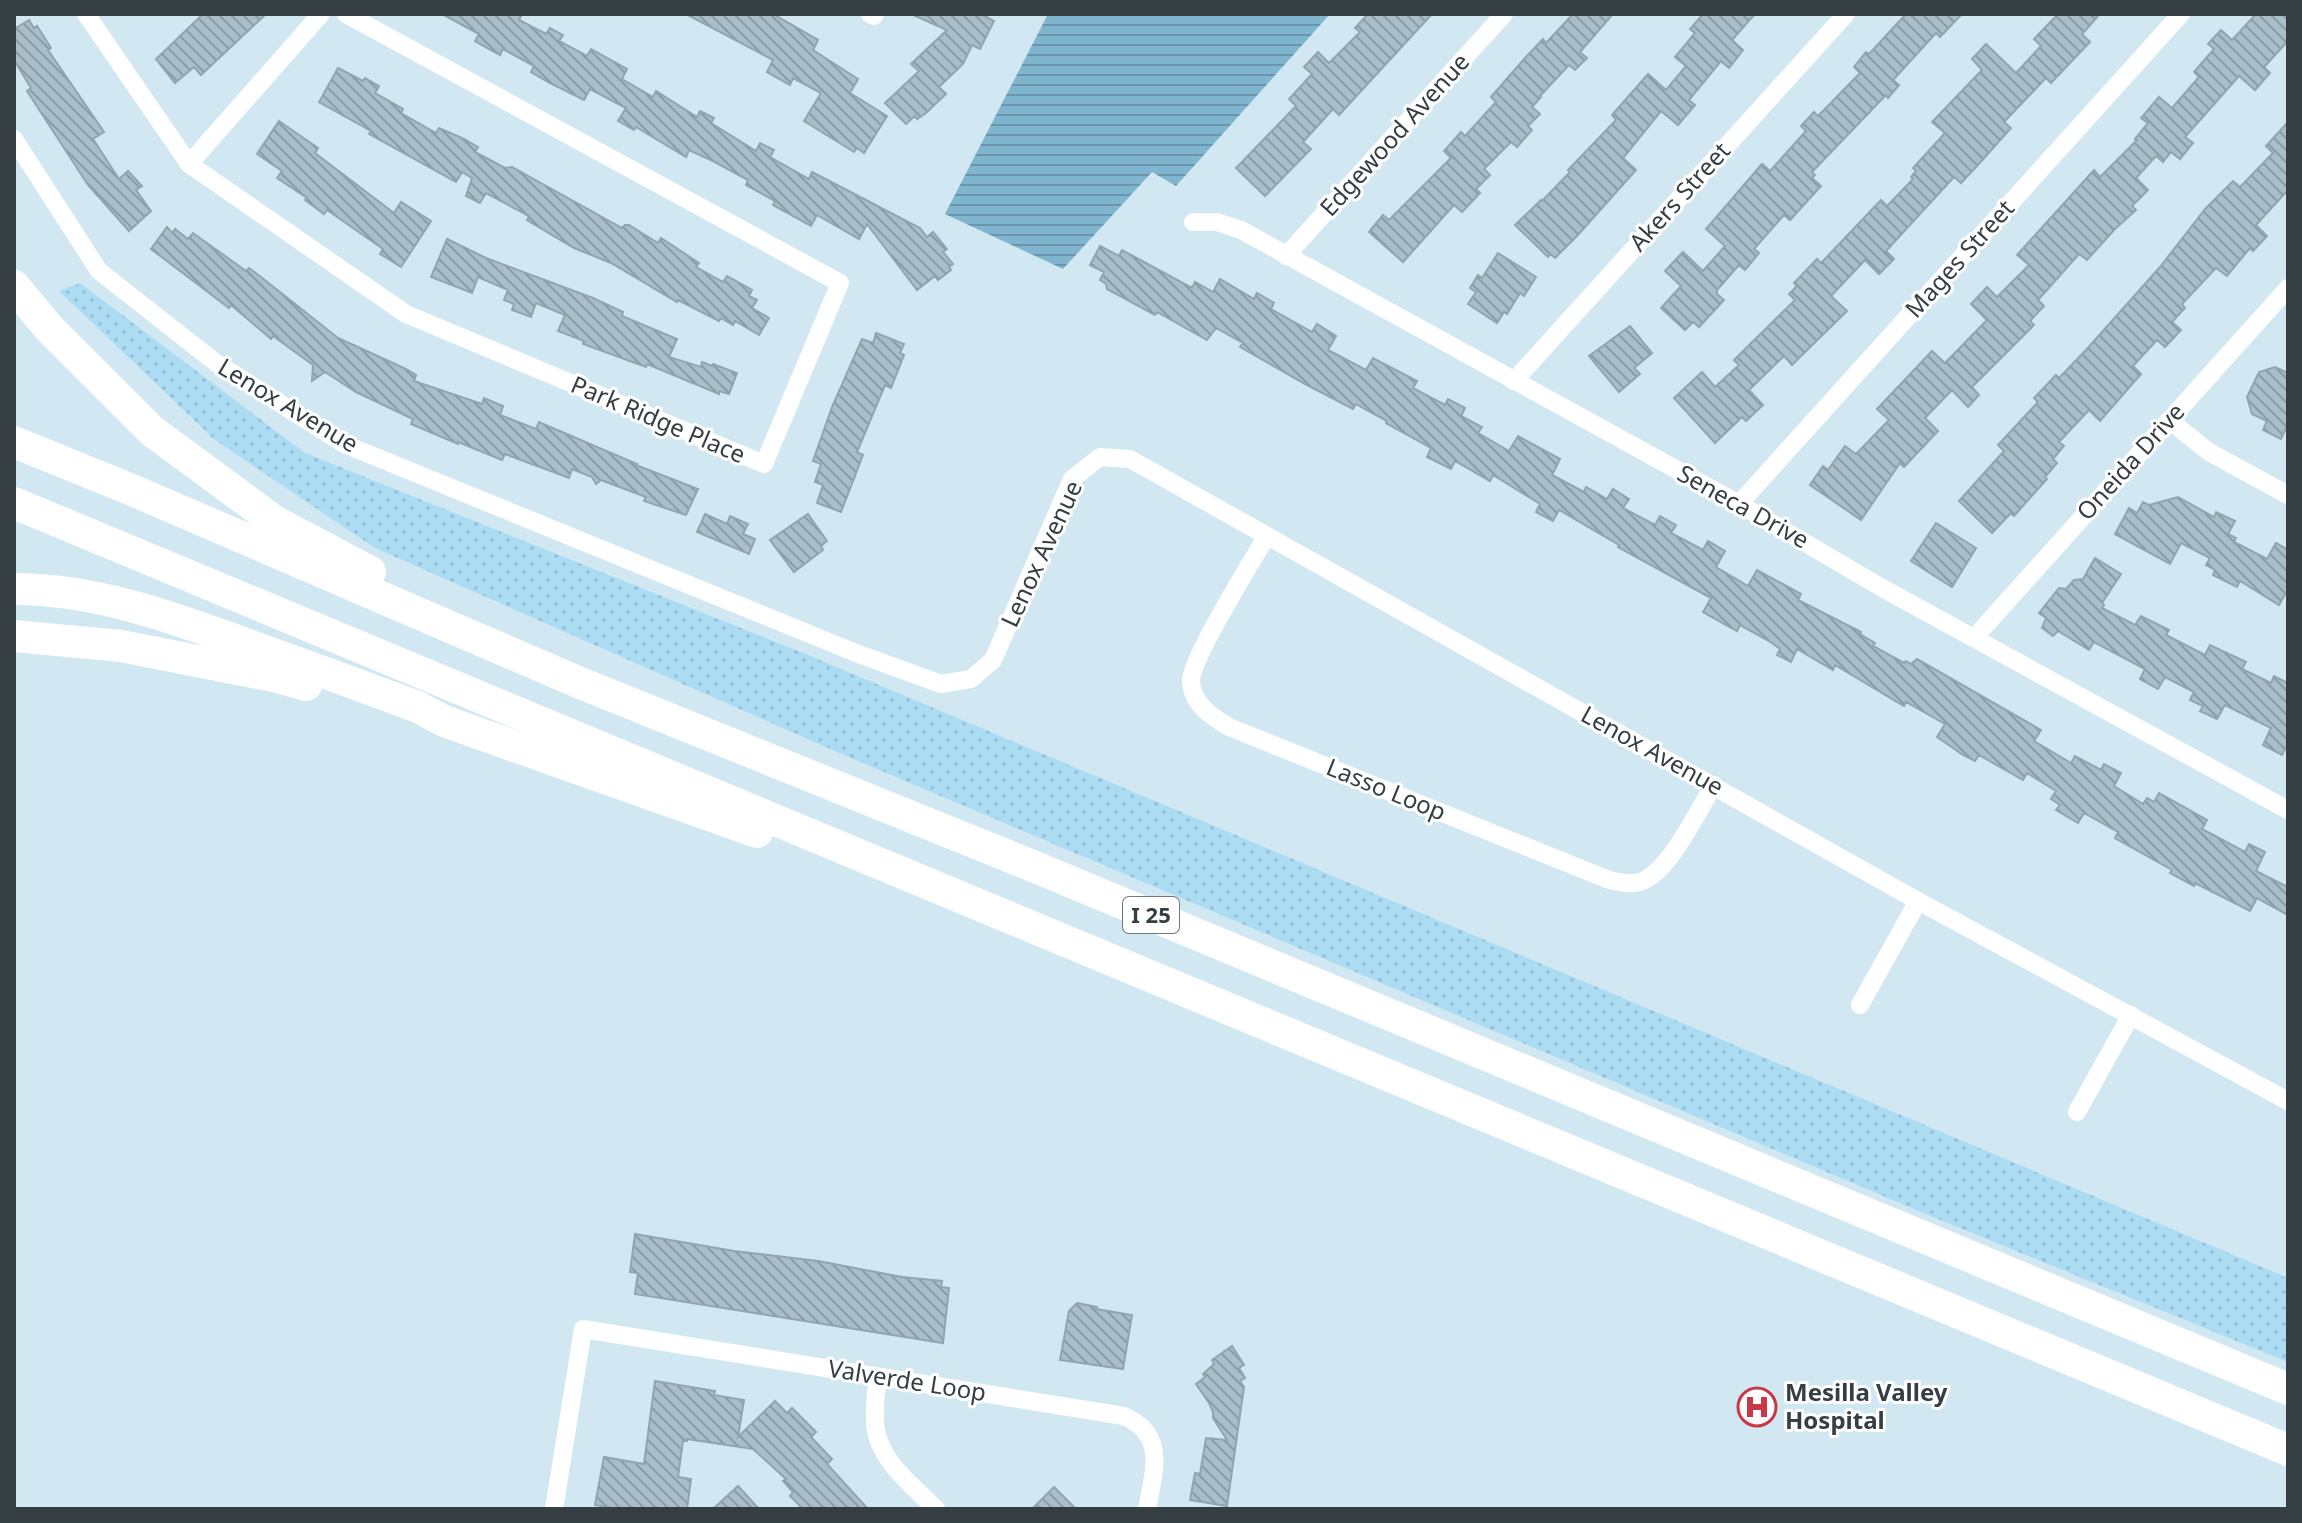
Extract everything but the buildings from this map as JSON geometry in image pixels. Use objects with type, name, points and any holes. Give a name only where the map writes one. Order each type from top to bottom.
[{"type":"highway","points":[[14,286],[49,328],[152,431],[274,521],[578,682]]},
{"type":"highway","name":"I 25","points":[[14,442],[578,682],[1040,869],[2288,1389]]},
{"type":"highway","name":"I 25","points":[[14,503],[2288,1450]]},
{"type":"highway","points":[[14,589],[35,589],[120,603],[181,619],[418,707],[444,721],[737,826],[922,880]]},
{"type":"highway","points":[[14,636],[121,646],[278,677],[416,718],[444,721]]},
{"type":"street","name":"Park Ridge Place","points":[[86,14],[189,164],[406,314],[764,464],[840,283],[346,14]]},
{"type":"street","points":[[189,164],[321,14]]},
{"type":"street","name":"Edgewood Avenue","points":[[1286,256],[1504,14]]},
{"type":"street","name":"Akers Street","points":[[1514,381],[1846,14]]},
{"type":"street","name":"Mages Street","points":[[1739,504],[2181,14]]},
{"type":"street","name":"Lenox Avenue","points":[[14,139],[99,271],[215,362],[344,444],[841,647],[941,684],[971,679],[993,660],[1072,479],[1100,457],[1130,459],[1918,901],[2288,1101]]},
{"type":"street","name":"Seneca Drive","points":[[1193,222],[1229,225],[2288,810]]},
{"type":"street","name":"Oneida Drive","points":[[1975,637],[2288,288]]},
{"type":"street","points":[[2169,420],[2209,452],[2288,495]]},
{"type":"street","name":"Lasso Loop","points":[[1266,537],[1204,646],[1191,680],[1199,704],[1229,727],[1609,880],[1624,883],[1642,881],[1657,871],[1671,855],[1714,785]]},
{"type":"street","points":[[1860,1005],[1918,901]]},
{"type":"street","points":[[2077,1112],[2131,1015]]},
{"type":"street","name":"Valverde Loop","points":[[554,1509],[583,1329],[1113,1413],[1133,1420],[1148,1433],[1155,1452],[1147,1509]]},
{"type":"street","points":[[878,1377],[875,1421],[882,1449],[936,1509]]},
{"type":"shaded area","points":[[1048,14],[1330,14],[1176,186],[1152,172],[1063,269],[945,214]]},
{"type":"shaded area","points":[[80,283],[305,453],[808,655],[2288,1278],[2288,1362],[1928,1215],[844,755],[375,548],[215,440],[59,291]]},
{"type":"place","name":"Mesilla Valley Hospital","points":[[1757,1407]]}]
